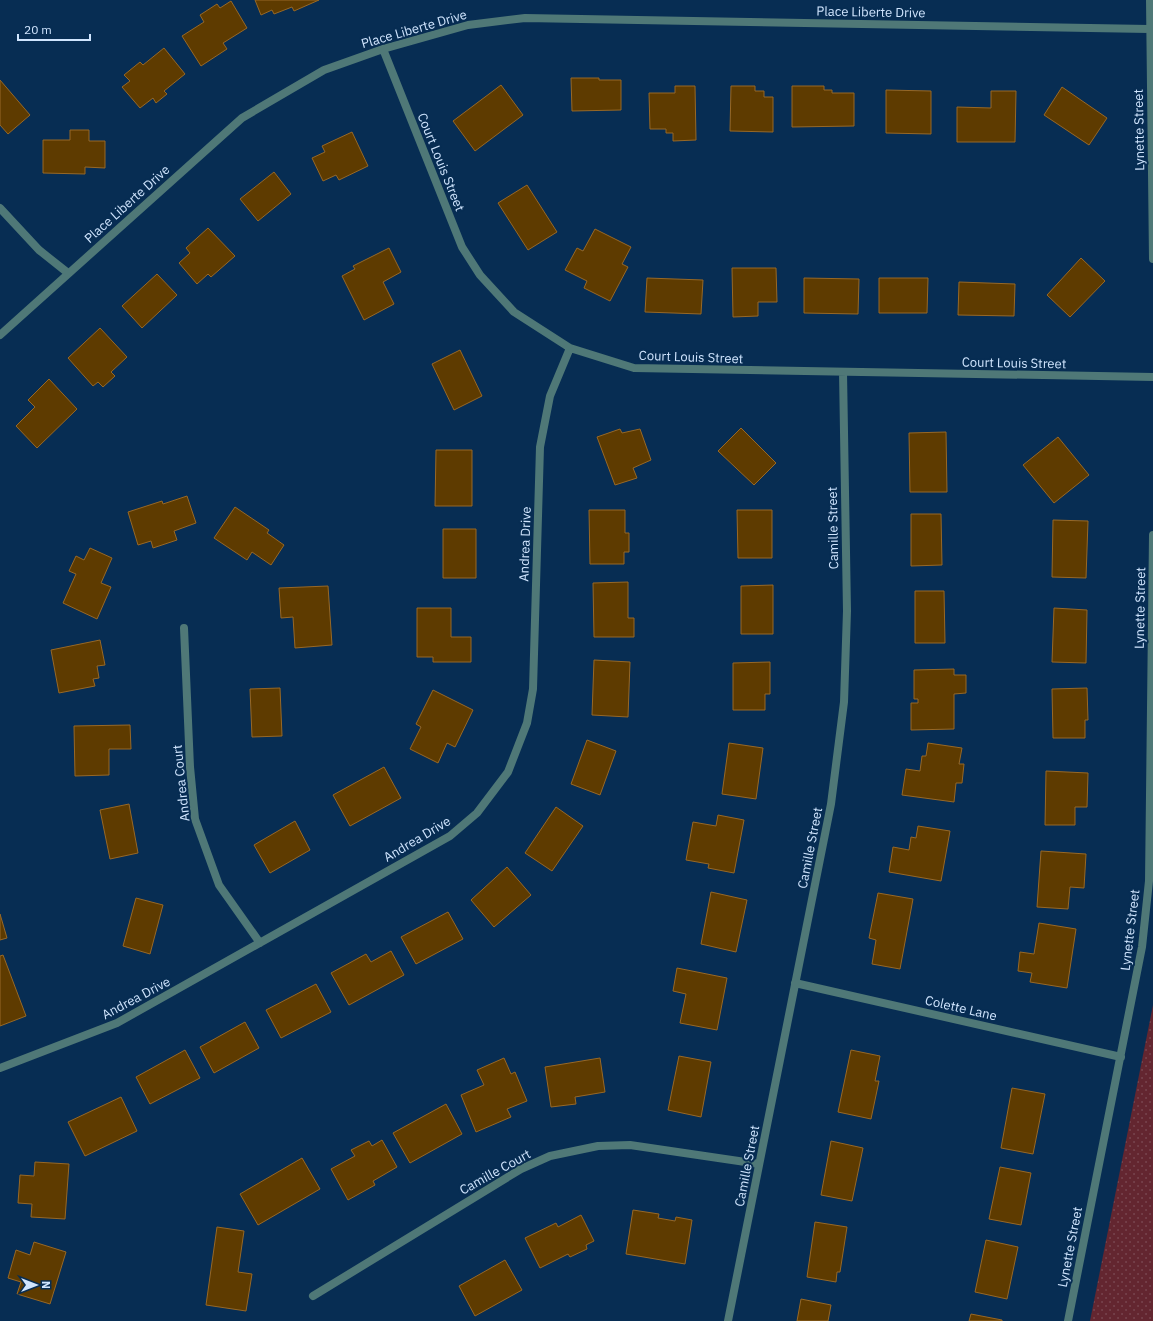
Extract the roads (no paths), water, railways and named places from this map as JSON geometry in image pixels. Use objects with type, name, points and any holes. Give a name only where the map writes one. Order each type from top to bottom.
[{"type":"street","name":"Lynette Street","points":[[1150,0],[1149,29],[1153,259]]},
{"type":"street","name":"Place Liberte Drive","points":[[0,335],[242,118],[324,70],[383,48],[468,25],[524,18],[1149,29]]},
{"type":"street","name":"Court Louis Street","points":[[383,48],[462,247],[480,275],[514,312],[570,348],[634,368],[1153,377]]},
{"type":"street","points":[[0,208],[39,250],[68,273]]},
{"type":"street","name":"Andrea Drive","points":[[0,1068],[117,1023],[450,836],[477,813],[508,772],[527,723],[533,689],[540,448],[550,396],[570,348]]},
{"type":"street","name":"Camille Street","points":[[728,1321],[831,804],[844,702],[847,611],[843,372]]},
{"type":"street","name":"Lynette Street","points":[[1068,1321],[1142,947],[1149,881],[1153,535]]},
{"type":"street","name":"Andrea Court","points":[[184,628],[190,767],[195,819],[219,885],[260,943]]},
{"type":"street","name":"Colette Lane","points":[[796,983],[1121,1057]]},
{"type":"street","name":"Camille Court","points":[[313,1296],[521,1169],[550,1156],[598,1146],[630,1145],[759,1164]]}]
